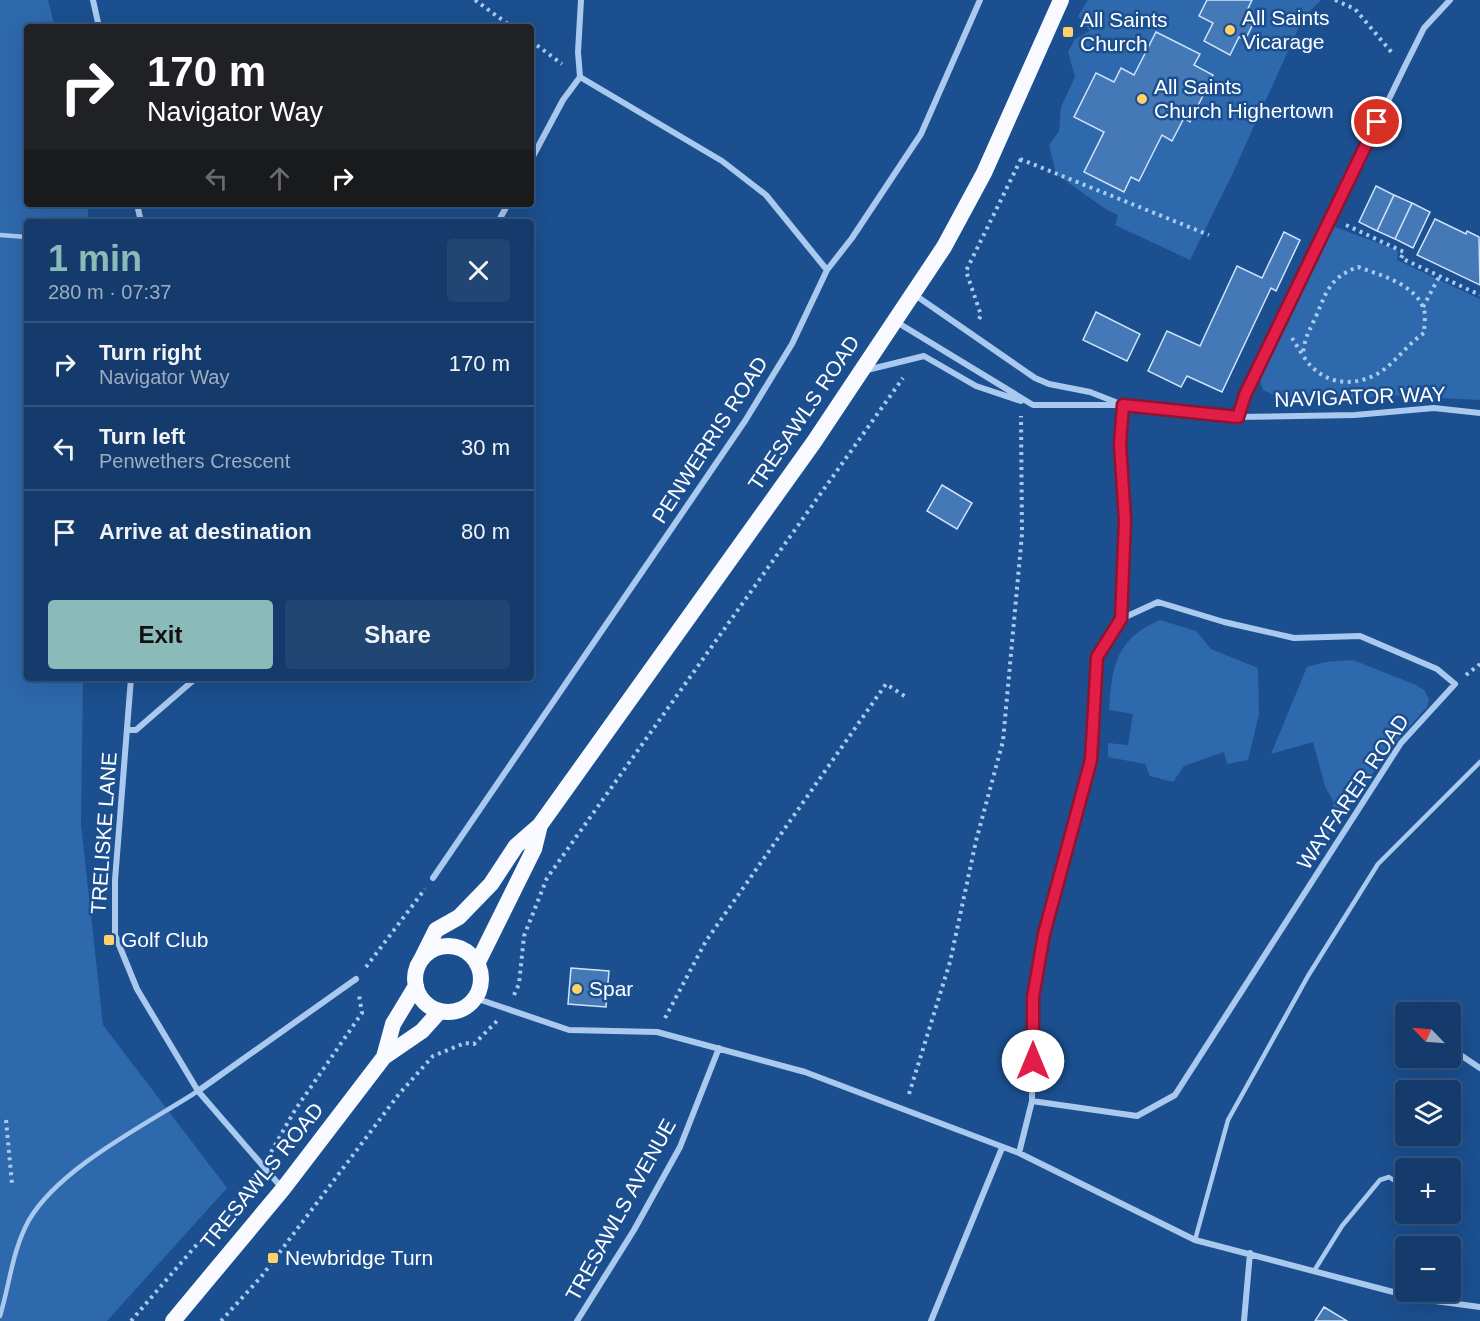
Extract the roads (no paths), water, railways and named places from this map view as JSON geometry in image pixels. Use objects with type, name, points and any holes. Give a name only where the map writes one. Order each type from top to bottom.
[{"type":"highway","name":"TRESAWLS ROAD","points":[[421,960],[436,930],[459,917],[490,884],[516,846],[540,825],[814,442],[913,294],[944,247],[995,148],[1060,0]]},
{"type":"highway","name":"TRESAWLS ROAD","points":[[477,964],[534,849],[540,825]]},
{"type":"highway","points":[[454,946],[470,954],[480,974],[475,998],[459,1010],[440,1011],[424,1002],[416,986],[417,968],[421,960],[436,948],[454,946]]},
{"type":"highway","name":"TRESAWLS ROAD","points":[[384,1057],[393,1024],[416,986]]},
{"type":"highway","name":"TRESAWLS ROAD","points":[[173,1321],[283,1189],[384,1057],[422,1031],[440,1011]]},
{"type":"street","points":[[93,0],[98,24]]},
{"type":"street","points":[[534,154],[563,100],[580,77],[578,52],[581,0]]},
{"type":"street","name":"PENWERRIS ROAD","points":[[433,878],[745,421],[792,344],[827,270],[852,238],[921,134],[980,0]]},
{"type":"street","points":[[1238,417],[1245,395],[1329,217],[1424,28],[1450,0]]},
{"type":"street","points":[[580,77],[730,168],[766,195],[827,270]]},
{"type":"street","name":"NAVIGATOR WAY","points":[[913,294],[1035,378],[1049,384],[1090,392],[1123,405],[1238,417],[1355,415],[1434,408],[1480,413]]},
{"type":"street","points":[[894,321],[1033,405]]},
{"type":"street","points":[[861,371],[924,356],[976,386],[1033,405],[1123,405],[1120,444],[1125,508],[1121,619],[1097,657],[1091,760],[1044,934],[1033,997],[1032,1101],[1019,1153]]},
{"type":"street","name":"WAYFARER ROAD","points":[[1032,1101],[1137,1116],[1175,1095],[1401,743],[1455,684],[1437,669],[1360,636],[1294,638],[1224,622],[1158,602],[1121,619]]},
{"type":"street","name":"TRELISKE LANE","points":[[131,681],[115,880],[115,934],[137,989],[198,1091],[283,1189]]},
{"type":"street","points":[[127,730],[136,730],[193,681]]},
{"type":"street","points":[[198,1091],[356,979]]},
{"type":"street","points":[[475,998],[569,1030],[657,1032],[805,1072],[1019,1153],[1195,1240],[1420,1299],[1480,1307]]},
{"type":"street","name":"TRESAWLS AVENUE","points":[[577,1321],[634,1230],[680,1147],[719,1048]]},
{"type":"street","points":[[1461,1055],[1480,1068]]},
{"type":"street","points":[[931,1321],[1002,1148]]},
{"type":"street","points":[[1244,1321],[1250,1254]]},
{"type":"lane","points":[[0,235],[24,237]]},
{"type":"lane","points":[[1195,1240],[1228,1120],[1308,976],[1378,864],[1480,762]]},
{"type":"lane","points":[[0,1316],[11,1263],[30,1220],[40,1206],[72,1172],[198,1091]]},
{"type":"lane","points":[[1314,1271],[1342,1226],[1380,1180],[1389,1177],[1395,1181]]},
{"type":"place","name":"All Saints Vicarage","points":[[1230,30]]},
{"type":"place","name":"All Saints Church","points":[[1068,32]]},
{"type":"place","name":"All Saints Church Highertown","points":[[1142,99]]},
{"type":"place","name":"Golf Club","points":[[109,940]]},
{"type":"place","name":"Spar","points":[[577,989]]},
{"type":"place","name":"Newbridge Turn","points":[[273,1258]]}]
